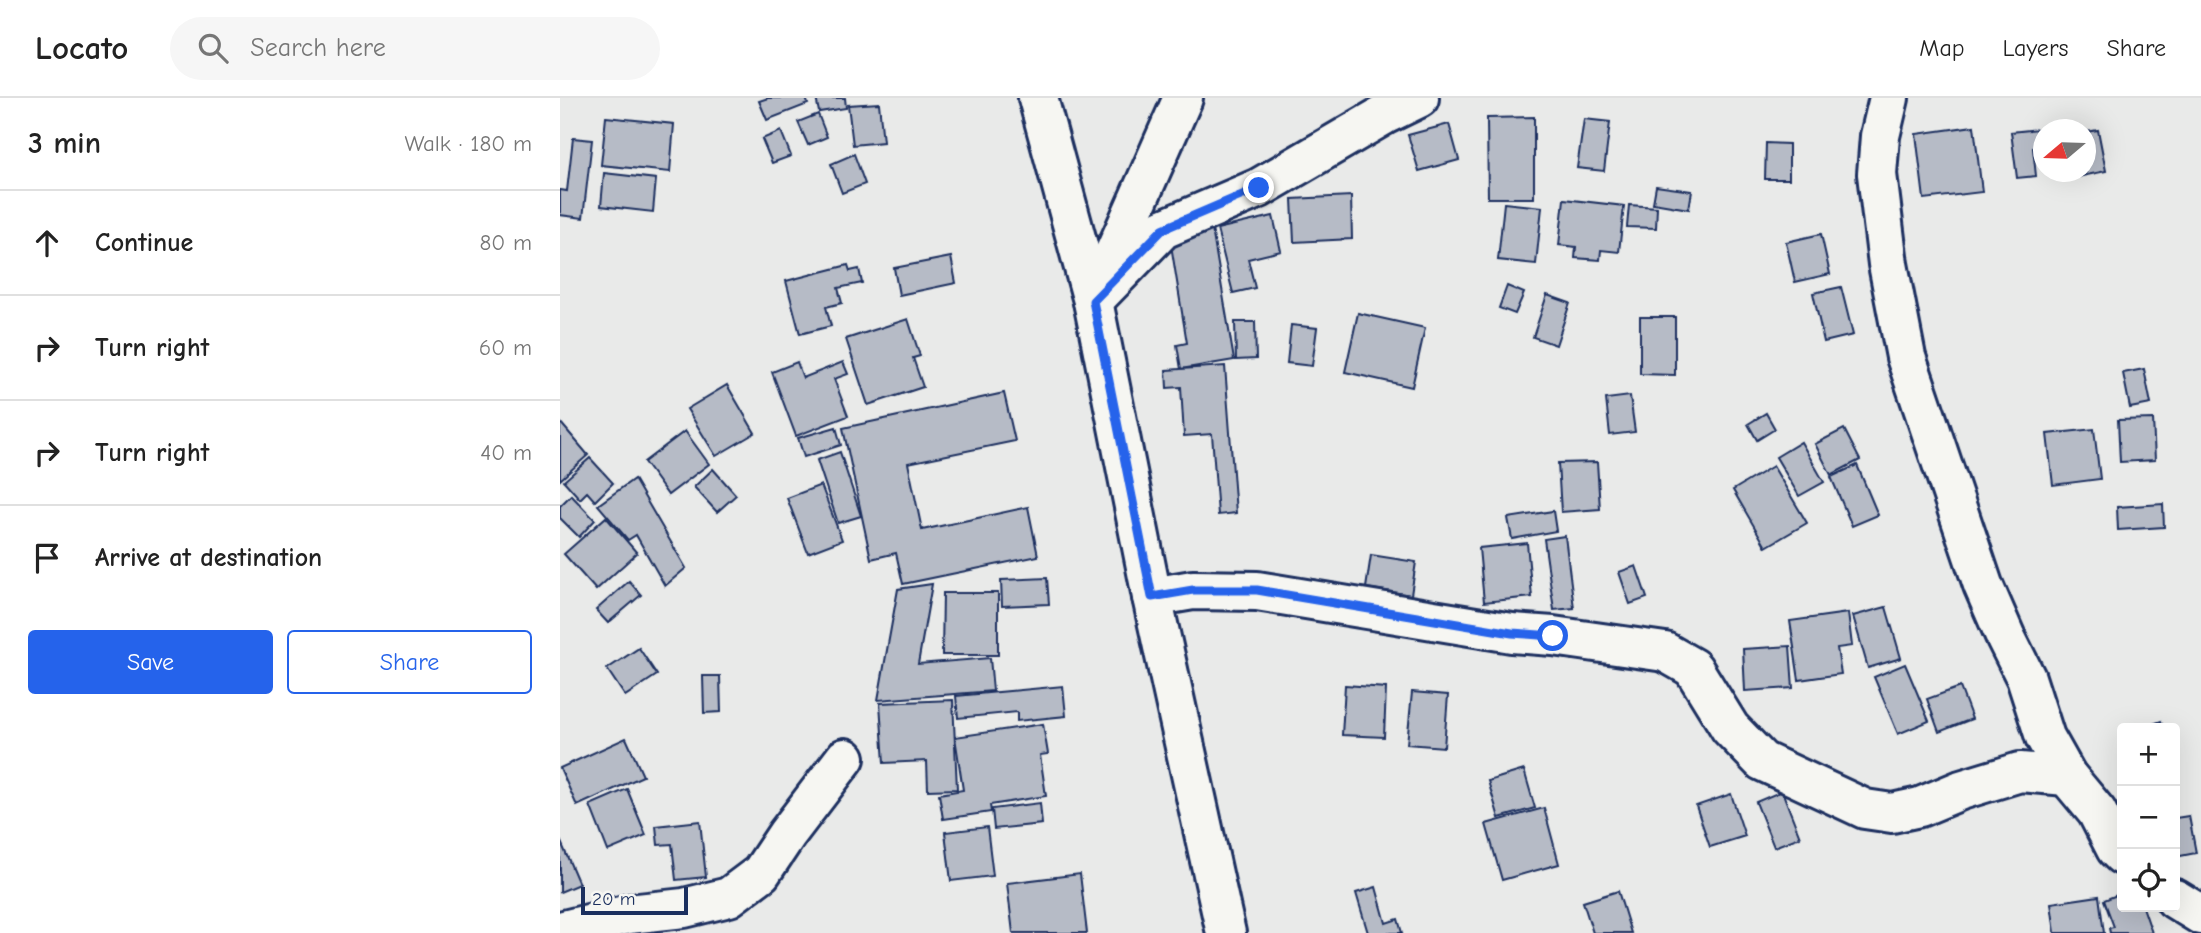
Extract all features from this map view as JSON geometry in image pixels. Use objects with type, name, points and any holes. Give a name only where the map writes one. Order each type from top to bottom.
[{"type":"street","points":[[1038,98],[1093,301],[1152,597],[1226,933]]},
{"type":"street","points":[[1093,301],[1183,98]]},
{"type":"street","points":[[1093,301],[1163,229],[1259,188],[1384,115],[1419,98]]},
{"type":"street","points":[[1889,98],[1880,136],[1877,174],[1888,264],[1906,357],[1983,585],[2026,678],[2045,737],[2067,776],[2097,812],[2117,850]]},
{"type":"street","points":[[1152,597],[1193,590],[1257,590],[1512,633],[1665,652],[1693,668],[1730,728],[1762,761],[1865,809],[1892,813],[1920,807],[1961,789],[2020,772],[2067,776]]},
{"type":"street","points":[[560,931],[729,897],[761,873],[845,758]]},
{"type":"street","points":[[2180,902],[2201,915]]},
{"type":"building","points":[[768,98],[806,98],[808,104],[767,120],[759,101]]},
{"type":"building","points":[[816,98],[845,98],[846,108],[819,112]]},
{"type":"building","points":[[879,103],[883,142],[853,145],[848,105]]},
{"type":"building","points":[[818,114],[827,137],[808,145],[798,122]]},
{"type":"building","points":[[606,117],[674,124],[670,172],[601,165]]},
{"type":"building","points":[[1534,117],[1534,198],[1488,198],[1487,118]]},
{"type":"building","points":[[1584,119],[1610,122],[1604,171],[1577,168]]},
{"type":"building","points":[[1449,124],[1459,160],[1419,171],[1408,135]]},
{"type":"building","points":[[1974,126],[1982,192],[1924,199],[1916,134]]},
{"type":"building","points":[[2033,130],[2033,176],[2017,178],[2011,132]]},
{"type":"building","points":[[2096,130],[2106,171],[2096,173]]},
{"type":"building","points":[[781,131],[791,156],[772,163],[762,139]]},
{"type":"building","points":[[573,138],[592,140],[583,218],[560,215],[560,190],[567,191]]},
{"type":"building","points":[[1766,143],[1789,144],[1789,179],[1765,179]]},
{"type":"building","points":[[854,154],[865,184],[842,193],[831,164]]},
{"type":"building","points":[[604,173],[656,179],[653,212],[601,206]]},
{"type":"building","points":[[1656,186],[1692,191],[1689,209],[1653,203]]},
{"type":"building","points":[[1351,196],[1352,239],[1294,242],[1292,199]]},
{"type":"building","points":[[1564,199],[1624,206],[1619,252],[1601,250],[1600,260],[1575,258],[1576,247],[1559,245]]},
{"type":"building","points":[[1504,203],[1542,207],[1536,264],[1498,260]]},
{"type":"building","points":[[1629,205],[1657,207],[1656,228],[1627,227]]},
{"type":"building","points":[[1273,216],[1281,251],[1248,259],[1255,288],[1233,293],[1217,229]]},
{"type":"building","points":[[1211,223],[1234,360],[1181,369],[1177,345],[1187,343],[1171,245]]},
{"type":"building","points":[[1821,234],[1830,274],[1795,282],[1786,242]]},
{"type":"building","points":[[951,257],[956,283],[899,295],[894,268]]},
{"type":"building","points":[[848,265],[850,271],[859,269],[862,283],[838,288],[842,303],[826,307],[831,326],[800,334],[786,281]]},
{"type":"building","points":[[1507,286],[1524,293],[1515,314],[1499,308]]},
{"type":"building","points":[[1841,287],[1853,335],[1824,342],[1813,293]]},
{"type":"building","points":[[1547,295],[1570,303],[1556,345],[1533,337]]},
{"type":"building","points":[[1358,313],[1425,328],[1412,387],[1345,372]]},
{"type":"building","points":[[1640,317],[1675,317],[1675,375],[1640,374]]},
{"type":"building","points":[[908,319],[920,356],[913,358],[923,387],[868,405],[846,339]]},
{"type":"building","points":[[1235,322],[1255,322],[1256,359],[1236,360]]},
{"type":"building","points":[[1291,325],[1317,328],[1312,366],[1287,363]]},
{"type":"building","points":[[797,362],[803,378],[843,362],[848,374],[834,379],[848,416],[796,436],[772,372]]},
{"type":"building","points":[[1225,366],[1236,513],[1218,515],[1212,434],[1184,436],[1181,387],[1167,388],[1166,370]]},
{"type":"building","points":[[2144,369],[2151,404],[2130,408],[2123,373]]},
{"type":"building","points":[[727,385],[755,433],[716,456],[687,409]]},
{"type":"building","points":[[1004,393],[1015,441],[908,463],[922,530],[1028,507],[1038,556],[903,584],[896,553],[871,559],[843,428]]},
{"type":"building","points":[[1630,396],[1635,432],[1610,435],[1606,399]]},
{"type":"building","points":[[1766,413],[1775,429],[1757,440],[1748,424]]},
{"type":"building","points":[[2153,419],[2155,460],[2120,462],[2118,420]]},
{"type":"building","points":[[560,422],[588,455],[560,480]]},
{"type":"building","points":[[836,427],[841,445],[804,457],[798,438]]},
{"type":"building","points":[[1844,429],[1860,460],[1831,475],[1815,444]]},
{"type":"building","points":[[2094,429],[2100,479],[2053,485],[2047,434]]},
{"type":"building","points":[[685,431],[709,464],[668,495],[644,462]]},
{"type":"building","points":[[1801,442],[1824,482],[1799,496],[1776,457]]},
{"type":"building","points":[[840,452],[861,516],[838,523],[817,460]]},
{"type":"building","points":[[590,458],[613,483],[595,501],[587,492],[580,499],[564,481]]},
{"type":"building","points":[[1597,462],[1600,509],[1561,512],[1558,463]]},
{"type":"building","points":[[1857,465],[1878,515],[1852,526],[1831,477]]},
{"type":"building","points":[[1773,466],[1807,523],[1766,547],[1733,490]]},
{"type":"building","points":[[713,469],[736,495],[717,512],[694,487]]},
{"type":"building","points":[[634,479],[686,568],[665,586],[636,535],[628,540],[598,505]]},
{"type":"building","points":[[821,485],[842,540],[808,553],[787,498]]},
{"type":"building","points":[[571,495],[595,520],[579,537],[560,518],[560,506]]},
{"type":"building","points":[[2163,504],[2164,527],[2118,530],[2117,507]]},
{"type":"building","points":[[1553,511],[1556,531],[1512,539],[1508,518]]},
{"type":"building","points":[[606,517],[637,553],[596,590],[564,554]]},
{"type":"building","points":[[1565,536],[1574,608],[1554,610],[1544,539]]},
{"type":"building","points":[[1527,543],[1532,597],[1484,602],[1479,548]]},
{"type":"building","points":[[1371,555],[1416,562],[1411,595],[1366,588]]},
{"type":"building","points":[[1636,566],[1647,598],[1630,604],[1619,572]]},
{"type":"building","points":[[1047,578],[1049,604],[1002,606],[1001,580]]},
{"type":"building","points":[[629,581],[641,595],[608,623],[596,610]]},
{"type":"building","points":[[932,584],[918,664],[990,658],[993,691],[878,700],[898,589]]},
{"type":"building","points":[[943,593],[998,593],[998,655],[942,655]]},
{"type":"building","points":[[1886,607],[1901,658],[1868,668],[1853,616]]},
{"type":"building","points":[[1848,613],[1852,646],[1837,648],[1841,674],[1799,680],[1790,621]]},
{"type":"building","points":[[1790,646],[1793,688],[1745,691],[1743,649]]},
{"type":"building","points":[[639,648],[657,675],[625,696],[607,669]]},
{"type":"building","points":[[1905,664],[1929,721],[1898,734],[1874,677]]},
{"type":"building","points":[[703,676],[720,676],[721,712],[704,713]]},
{"type":"building","points":[[1345,685],[1386,688],[1384,737],[1342,735]]},
{"type":"building","points":[[1063,686],[1066,716],[1017,721],[1017,712],[958,718],[956,696]]},
{"type":"building","points":[[1960,687],[1972,719],[1939,732],[1927,699]]},
{"type":"building","points":[[1412,692],[1448,695],[1444,747],[1407,744]]},
{"type":"building","points":[[953,700],[957,789],[928,790],[927,761],[884,763],[880,703]]},
{"type":"building","points":[[1043,724],[1048,754],[1040,755],[1046,796],[990,805],[991,812],[943,819],[939,794],[963,790],[955,737]]},
{"type":"building","points":[[626,738],[643,776],[577,806],[560,768]]},
{"type":"building","points":[[1524,770],[1535,808],[1499,818],[1488,781]]},
{"type":"building","points":[[627,789],[646,835],[608,851],[590,805]]},
{"type":"building","points":[[1782,791],[1800,837],[1774,847],[1756,802]]},
{"type":"building","points":[[1731,794],[1745,836],[1710,847],[1696,806]]},
{"type":"building","points":[[1040,803],[1042,824],[994,829],[992,809]]},
{"type":"building","points":[[1544,808],[1559,864],[1502,880],[1486,824]]},
{"type":"building","points":[[2189,816],[2196,853],[2180,856],[2180,817]]},
{"type":"building","points":[[700,821],[706,877],[676,880],[672,844],[658,845],[656,826]]},
{"type":"building","points":[[987,827],[993,876],[951,881],[945,832]]},
{"type":"building","points":[[560,843],[579,884],[560,892]]},
{"type":"building","points":[[1080,874],[1087,933],[1013,933],[1007,883]]},
{"type":"building","points":[[1376,887],[1386,923],[1398,919],[1402,933],[1368,933],[1356,893]]},
{"type":"building","points":[[1618,891],[1631,933],[1593,933],[1583,902]]},
{"type":"building","points":[[2117,895],[2117,912],[2145,912],[2152,933],[2110,933],[2109,928],[2114,927],[2104,900]]},
{"type":"building","points":[[2099,896],[2104,933],[2055,933],[2051,903]]},
{"type":"route","points":[[1259,188],[1163,229],[1093,301],[1152,597],[1193,590],[1257,590],[1512,633],[1553,636]]}]
